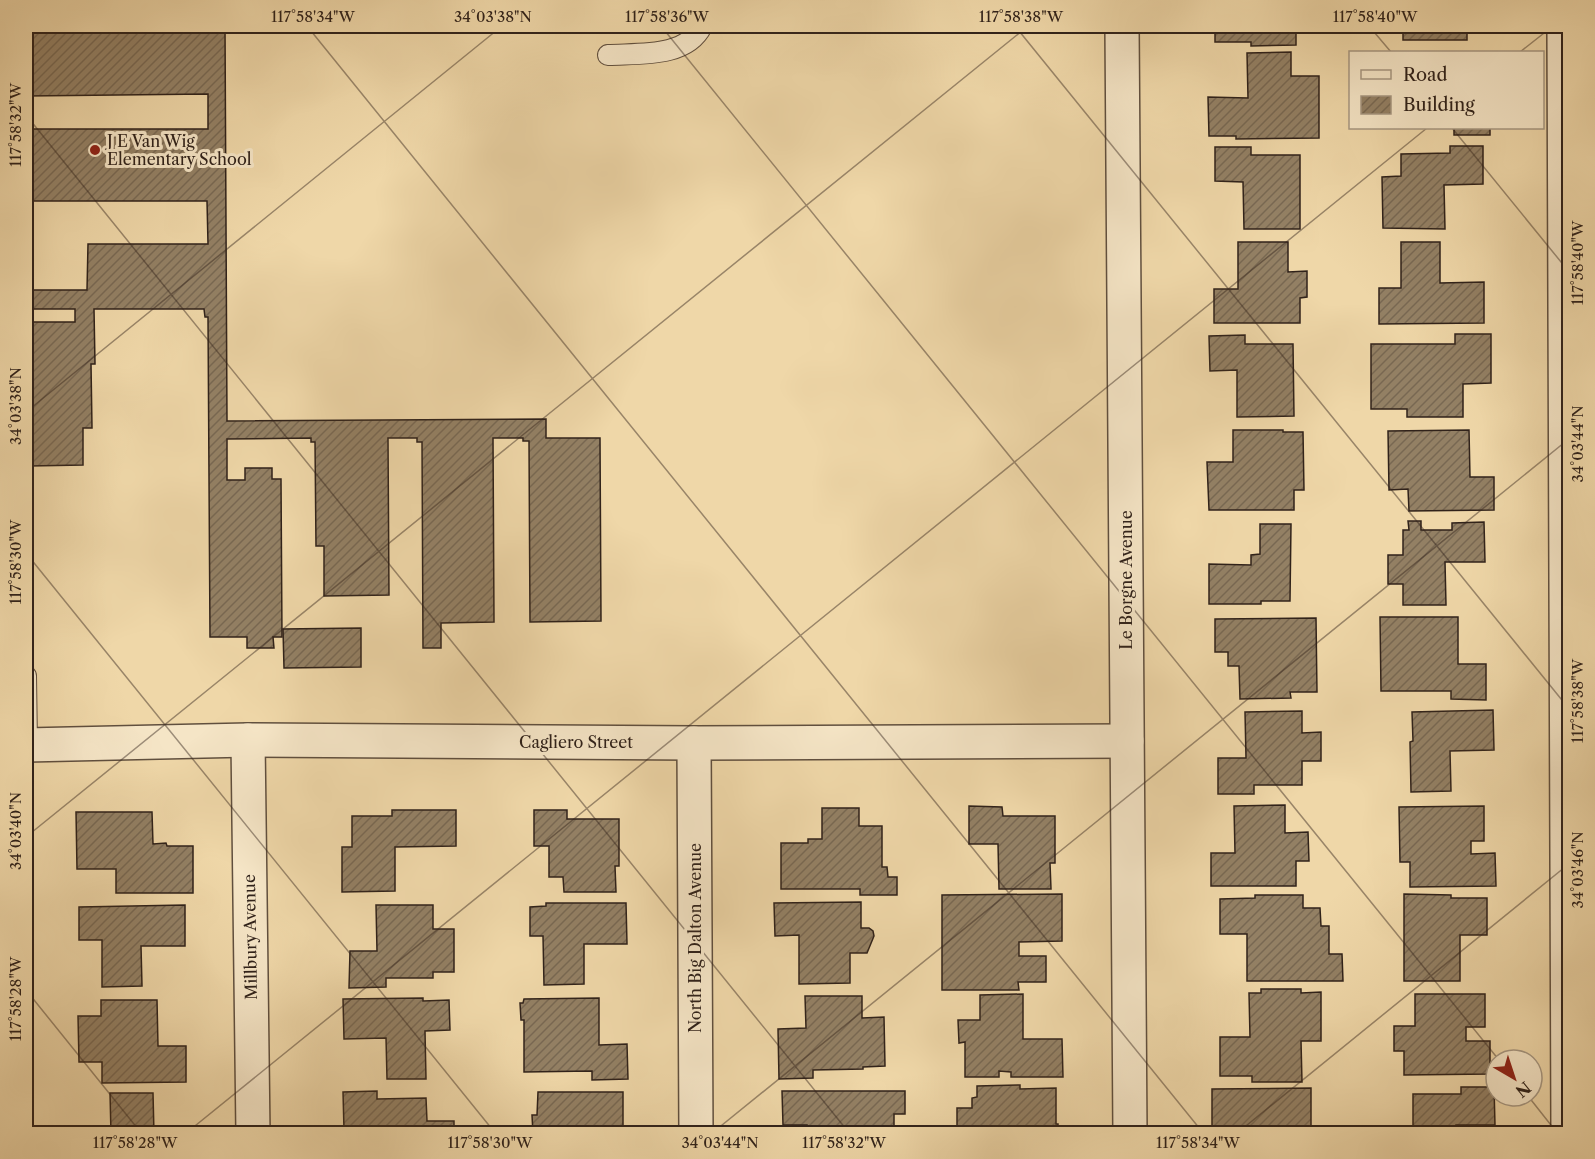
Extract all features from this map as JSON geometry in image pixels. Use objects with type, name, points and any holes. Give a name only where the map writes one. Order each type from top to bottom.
[{"type":"street","name":"Le Borgne Avenue","points":[[1122,26],[1130,1134]]},
{"type":"street","points":[[1564,26],[1568,1134]]},
{"type":"street","name":"Cagliero Street","points":[[26,745],[248,740],[694,743],[1127,741]]},
{"type":"street","name":"Millbury Avenue","points":[[248,740],[253,1134]]},
{"type":"street","name":"North Big Dalton Avenue","points":[[694,743],[696,1134]]},
{"type":"lane","points":[[608,55],[672,50],[688,42],[702,26]]},
{"type":"lane","points":[[26,676],[26,745]]},
{"type":"building","points":[[26,26],[225,26],[227,421],[546,419],[546,438],[600,438],[601,621],[530,622],[529,441],[523,441],[523,438],[493,438],[494,622],[441,623],[441,648],[423,648],[422,442],[417,442],[417,438],[388,438],[389,595],[324,596],[324,546],[316,546],[315,442],[311,442],[311,438],[227,439],[227,480],[245,480],[245,468],[272,468],[272,479],[281,479],[282,637],[273,637],[274,648],[247,648],[247,637],[210,637],[208,317],[205,317],[204,309],[94,309],[95,364],[91,364],[92,428],[83,428],[83,465],[26,467],[26,322],[75,322],[75,309],[26,309],[26,290],[87,290],[88,244],[208,244],[207,201],[26,201],[26,129],[208,129],[208,94],[26,96]]},
{"type":"building","points":[[1215,26],[1299,26],[1299,33],[1296,33],[1296,45],[1251,46],[1251,42],[1215,42]]},
{"type":"building","points":[[1403,26],[1467,26],[1467,40],[1403,40]]},
{"type":"building","points":[[1291,52],[1291,76],[1319,76],[1319,138],[1236,139],[1236,136],[1209,136],[1208,97],[1248,98],[1247,53]]},
{"type":"building","points":[[1454,129],[1490,129],[1490,135],[1454,135]]},
{"type":"building","points":[[1450,146],[1483,146],[1483,184],[1444,185],[1445,229],[1383,228],[1382,177],[1401,176],[1401,154],[1450,153]]},
{"type":"building","points":[[1215,147],[1251,147],[1251,155],[1300,155],[1300,229],[1244,229],[1243,182],[1215,181]]},
{"type":"building","points":[[1238,242],[1288,242],[1288,272],[1307,271],[1307,297],[1300,298],[1300,323],[1214,323],[1214,289],[1238,289]]},
{"type":"building","points":[[1401,242],[1440,242],[1440,283],[1484,282],[1484,323],[1379,324],[1379,288],[1401,288]]},
{"type":"building","points":[[1455,334],[1491,334],[1491,383],[1463,384],[1463,417],[1407,417],[1407,409],[1371,409],[1371,344],[1455,344]]},
{"type":"building","points":[[1245,335],[1245,344],[1293,344],[1294,416],[1237,417],[1237,370],[1210,371],[1209,336]]},
{"type":"building","points":[[1233,430],[1303,432],[1304,490],[1294,490],[1294,510],[1209,510],[1207,462],[1233,462]]},
{"type":"building","points":[[1469,430],[1470,477],[1494,477],[1494,510],[1409,511],[1408,489],[1389,490],[1388,431]]},
{"type":"building","points":[[1408,521],[1421,521],[1421,530],[1452,530],[1452,523],[1484,522],[1485,562],[1445,562],[1446,605],[1403,605],[1403,584],[1388,584],[1388,555],[1403,555],[1403,530],[1409,530]]},
{"type":"building","points":[[1260,524],[1291,524],[1290,601],[1261,601],[1261,604],[1209,604],[1209,564],[1251,565],[1251,555],[1260,554]]},
{"type":"building","points":[[1380,617],[1458,617],[1458,664],[1486,664],[1486,700],[1451,699],[1451,691],[1381,691]]},
{"type":"building","points":[[1316,618],[1317,692],[1290,692],[1291,698],[1240,699],[1239,666],[1228,666],[1228,652],[1215,652],[1215,619]]},
{"type":"building","points":[[361,628],[361,667],[284,668],[283,629]]},
{"type":"building","points":[[1493,710],[1494,750],[1450,751],[1451,791],[1411,792],[1412,712]]},
{"type":"building","points":[[1302,711],[1302,733],[1321,732],[1321,761],[1302,761],[1302,785],[1254,785],[1254,794],[1218,794],[1218,758],[1246,758],[1245,712]]},
{"type":"building","points":[[1285,805],[1285,833],[1308,832],[1309,861],[1296,861],[1296,886],[1211,886],[1211,853],[1235,853],[1234,806]]},
{"type":"building","points":[[969,806],[1002,807],[1003,816],[1055,816],[1055,863],[1050,863],[1051,889],[999,889],[998,844],[969,844]]},
{"type":"building","points":[[1484,806],[1484,841],[1471,841],[1471,854],[1495,853],[1496,886],[1410,887],[1410,862],[1400,862],[1399,807]]},
{"type":"building","points":[[822,808],[859,808],[859,826],[882,826],[882,867],[887,867],[888,877],[897,877],[897,895],[860,895],[860,889],[781,889],[781,843],[808,843],[808,839],[822,839]]},
{"type":"building","points":[[392,810],[456,810],[456,846],[395,847],[395,891],[342,892],[342,847],[352,847],[352,816],[392,816]]},
{"type":"building","points":[[534,810],[567,810],[567,819],[619,819],[619,866],[615,866],[616,892],[564,892],[563,877],[549,877],[549,846],[534,846]]},
{"type":"building","points":[[76,812],[152,812],[153,844],[193,846],[193,893],[116,893],[116,869],[77,869]]},
{"type":"building","points":[[1062,894],[1062,941],[1019,942],[1019,956],[1046,956],[1046,982],[1018,982],[1019,990],[942,990],[942,895]]},
{"type":"building","points":[[1404,894],[1487,898],[1487,935],[1460,935],[1460,981],[1404,981]]},
{"type":"building","points":[[1255,895],[1303,895],[1303,908],[1320,908],[1321,926],[1329,926],[1329,954],[1342,954],[1343,981],[1247,981],[1247,934],[1220,934],[1220,899],[1255,898]]},
{"type":"building","points":[[861,902],[861,928],[869,928],[873,931],[874,936],[867,953],[850,953],[850,983],[799,984],[799,935],[775,936],[774,903]]},
{"type":"building","points":[[546,903],[626,903],[627,944],[584,944],[584,984],[544,985],[543,936],[530,936],[530,907],[546,906]]},
{"type":"building","points":[[185,905],[185,946],[141,946],[142,986],[102,987],[102,940],[79,940],[79,907]]},
{"type":"building","points":[[376,905],[433,905],[433,929],[454,929],[454,972],[433,972],[433,978],[386,978],[386,987],[349,988],[350,951],[377,951]]},
{"type":"building","points":[[1261,989],[1301,989],[1301,993],[1321,992],[1321,1041],[1301,1041],[1302,1082],[1252,1082],[1252,1076],[1220,1076],[1220,1037],[1250,1037],[1249,993],[1261,993]]},
{"type":"building","points":[[1023,994],[1023,1039],[1062,1039],[1063,1077],[1011,1077],[1011,1072],[999,1071],[999,1077],[965,1077],[965,1042],[959,1043],[958,1020],[980,1020],[980,995]]},
{"type":"building","points":[[1415,994],[1485,994],[1485,1027],[1466,1027],[1466,1041],[1490,1041],[1490,1048],[1484,1048],[1484,1074],[1404,1075],[1404,1051],[1394,1051],[1394,1026],[1415,1026]]},
{"type":"building","points":[[805,996],[862,996],[862,1018],[884,1017],[885,1066],[813,1070],[813,1078],[779,1079],[778,1029],[806,1028]]},
{"type":"building","points":[[423,998],[423,1001],[449,1000],[450,1030],[425,1031],[426,1079],[387,1079],[386,1038],[344,1039],[343,999]]},
{"type":"building","points":[[599,998],[599,1045],[627,1044],[628,1079],[592,1080],[592,1071],[524,1072],[524,1020],[521,1020],[520,1003],[523,1003],[524,999]]},
{"type":"building","points":[[101,1000],[157,1000],[158,1046],[186,1046],[186,1082],[102,1083],[102,1062],[79,1062],[78,1016],[101,1016]]},
{"type":"building","points":[[1020,1085],[1020,1089],[1056,1088],[1058,1134],[957,1134],[957,1108],[972,1108],[972,1098],[977,1097],[977,1086]]},
{"type":"building","points":[[1461,1087],[1484,1087],[1484,1108],[1495,1108],[1495,1125],[1456,1125],[1456,1134],[1413,1134],[1413,1094],[1461,1094]]},
{"type":"building","points":[[1311,1088],[1311,1134],[1212,1134],[1212,1089]]},
{"type":"building","points":[[377,1091],[377,1099],[426,1098],[427,1121],[454,1121],[454,1134],[383,1134],[383,1129],[344,1130],[343,1092]]},
{"type":"building","points":[[782,1091],[905,1091],[905,1114],[894,1114],[894,1129],[882,1130],[882,1134],[807,1134],[807,1125],[783,1125]]},
{"type":"building","points":[[538,1092],[623,1092],[623,1134],[533,1134],[532,1115],[537,1115]]},
{"type":"building","points":[[110,1093],[153,1093],[154,1134],[111,1134]]},
{"type":"place","name":"J E Van Wig Elementary School","points":[[95,150]]}]
